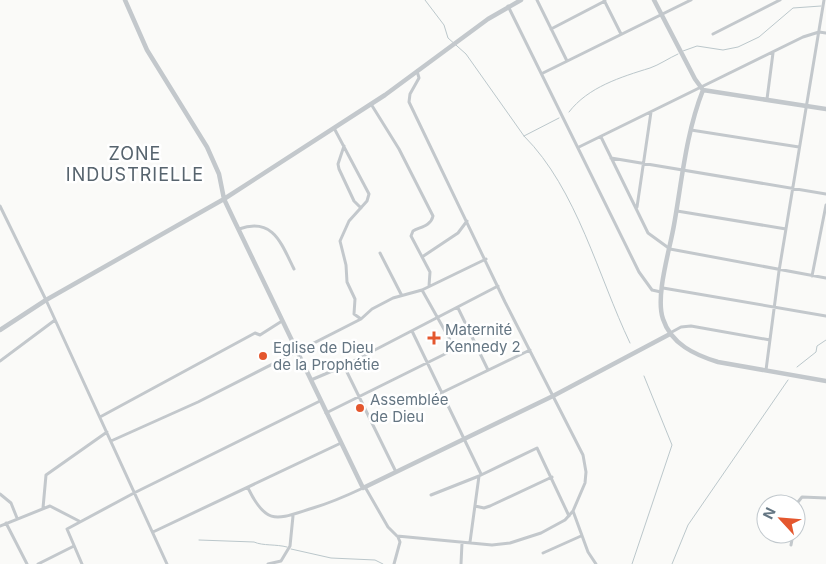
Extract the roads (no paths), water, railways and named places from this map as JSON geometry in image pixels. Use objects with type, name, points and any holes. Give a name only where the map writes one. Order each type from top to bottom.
[{"type":"street","points":[[125,0],[147,50],[207,147],[219,174],[224,199],[341,443],[364,488],[388,527],[400,542],[394,564]]},
{"type":"street","points":[[505,0],[639,272],[652,290],[826,316]]},
{"type":"street","points":[[0,330],[46,300],[224,199],[371,104],[508,6],[521,0]]},
{"type":"street","points":[[537,0],[567,61]]},
{"type":"street","points":[[551,29],[604,0],[621,34]]},
{"type":"street","points":[[654,0],[701,89],[691,130],[662,290],[661,314],[670,334],[680,344],[703,358],[826,381]]},
{"type":"street","points":[[543,74],[691,0]]},
{"type":"street","points":[[712,34],[780,0]]},
{"type":"street","points":[[766,370],[779,271],[824,0]]},
{"type":"street","points":[[579,147],[773,53],[819,32],[826,33]]},
{"type":"street","points":[[767,100],[773,53]]},
{"type":"street","points":[[397,536],[492,545],[510,543],[541,533],[569,517],[573,511],[584,483],[586,463],[409,102],[410,94],[419,78],[418,71]]},
{"type":"street","points":[[701,89],[826,109]]},
{"type":"street","points":[[371,104],[399,149],[432,216],[430,221],[422,228],[413,231],[411,236],[431,275],[429,286]]},
{"type":"street","points":[[636,208],[651,112]]},
{"type":"street","points":[[333,128],[344,145],[369,194],[369,198],[349,221],[340,241],[346,265],[347,282],[355,298],[354,314],[361,319]]},
{"type":"street","points":[[691,130],[799,147]]},
{"type":"street","points":[[600,137],[648,233],[670,249],[779,271],[826,278]]},
{"type":"street","points":[[344,145],[339,159],[339,169],[354,201],[361,208]]},
{"type":"street","points":[[611,158],[826,194]]},
{"type":"street","points":[[812,276],[826,205]]},
{"type":"street","points":[[0,206],[108,432],[167,564]]},
{"type":"street","points":[[677,211],[786,229]]},
{"type":"street","points":[[422,257],[458,233],[467,221]]},
{"type":"street","points":[[238,229],[251,225],[267,228],[278,238],[294,269]]},
{"type":"street","points":[[380,253],[401,294]]},
{"type":"street","points":[[112,441],[198,402],[361,319],[372,309],[401,294],[422,290],[486,259]]},
{"type":"street","points":[[311,381],[344,366],[498,286]]},
{"type":"street","points":[[326,413],[454,349],[422,290]]},
{"type":"street","points":[[458,308],[488,370]]},
{"type":"street","points":[[0,361],[46,329],[55,320]]},
{"type":"street","points":[[100,417],[255,333],[260,335],[282,321]]},
{"type":"street","points":[[248,488],[257,505],[265,513],[276,518],[293,516],[325,506],[364,488],[462,438],[553,396],[681,327],[690,326],[770,340]]},
{"type":"street","points":[[412,331],[480,475],[470,543]]},
{"type":"street","points":[[441,393],[530,350]]},
{"type":"street","points":[[344,366],[396,472]]},
{"type":"street","points":[[82,564],[67,529],[134,492],[320,401]]},
{"type":"street","points":[[43,508],[46,475],[108,432]]},
{"type":"street","points":[[153,532],[341,443]]},
{"type":"street","points":[[431,495],[480,475],[537,448],[552,476],[569,517]]},
{"type":"street","points":[[475,506],[484,508],[490,506],[552,476]]},
{"type":"street","points":[[0,494],[11,503],[17,518]]},
{"type":"street","points":[[806,497],[826,498]]},
{"type":"street","points":[[0,526],[52,506],[79,522]]},
{"type":"street","points":[[573,511],[588,552],[596,564]]},
{"type":"street","points":[[268,564],[281,561],[290,546],[293,516]]},
{"type":"street","points":[[6,523],[27,564]]},
{"type":"street","points":[[543,553],[582,536]]},
{"type":"street","points":[[461,564],[462,543]]},
{"type":"street","points":[[38,564],[74,546]]},
{"type":"street","points":[[396,559],[398,564]]},
{"type":"waterway","points":[[425,0],[444,25],[448,38],[466,54],[558,181],[585,234],[630,343]]},
{"type":"waterway","points":[[683,51],[697,46],[723,50],[738,47],[759,37],[793,8],[821,6]]},
{"type":"waterway","points":[[569,112],[595,89],[617,79],[653,67],[678,54]]},
{"type":"waterway","points":[[524,136],[559,118]]},
{"type":"waterway","points":[[797,367],[816,352],[817,346],[826,340]]},
{"type":"waterway","points":[[632,564],[672,445],[644,376]]},
{"type":"waterway","points":[[672,564],[688,525],[788,380]]},
{"type":"waterway","points":[[199,540],[254,542],[287,547]]},
{"type":"waterway","points":[[291,549],[331,558],[375,560],[383,564]]},
{"type":"place","name":"Maternité Kennedy 2","points":[[434,338]]},
{"type":"place","name":"Eglise de Dieu de la Prophétie","points":[[263,356]]},
{"type":"place","name":"Assemblée de Dieu","points":[[360,408]]},
{"type":"district","name":"ZONE INDUSTRIELLE","points":[[135,163]]}]
